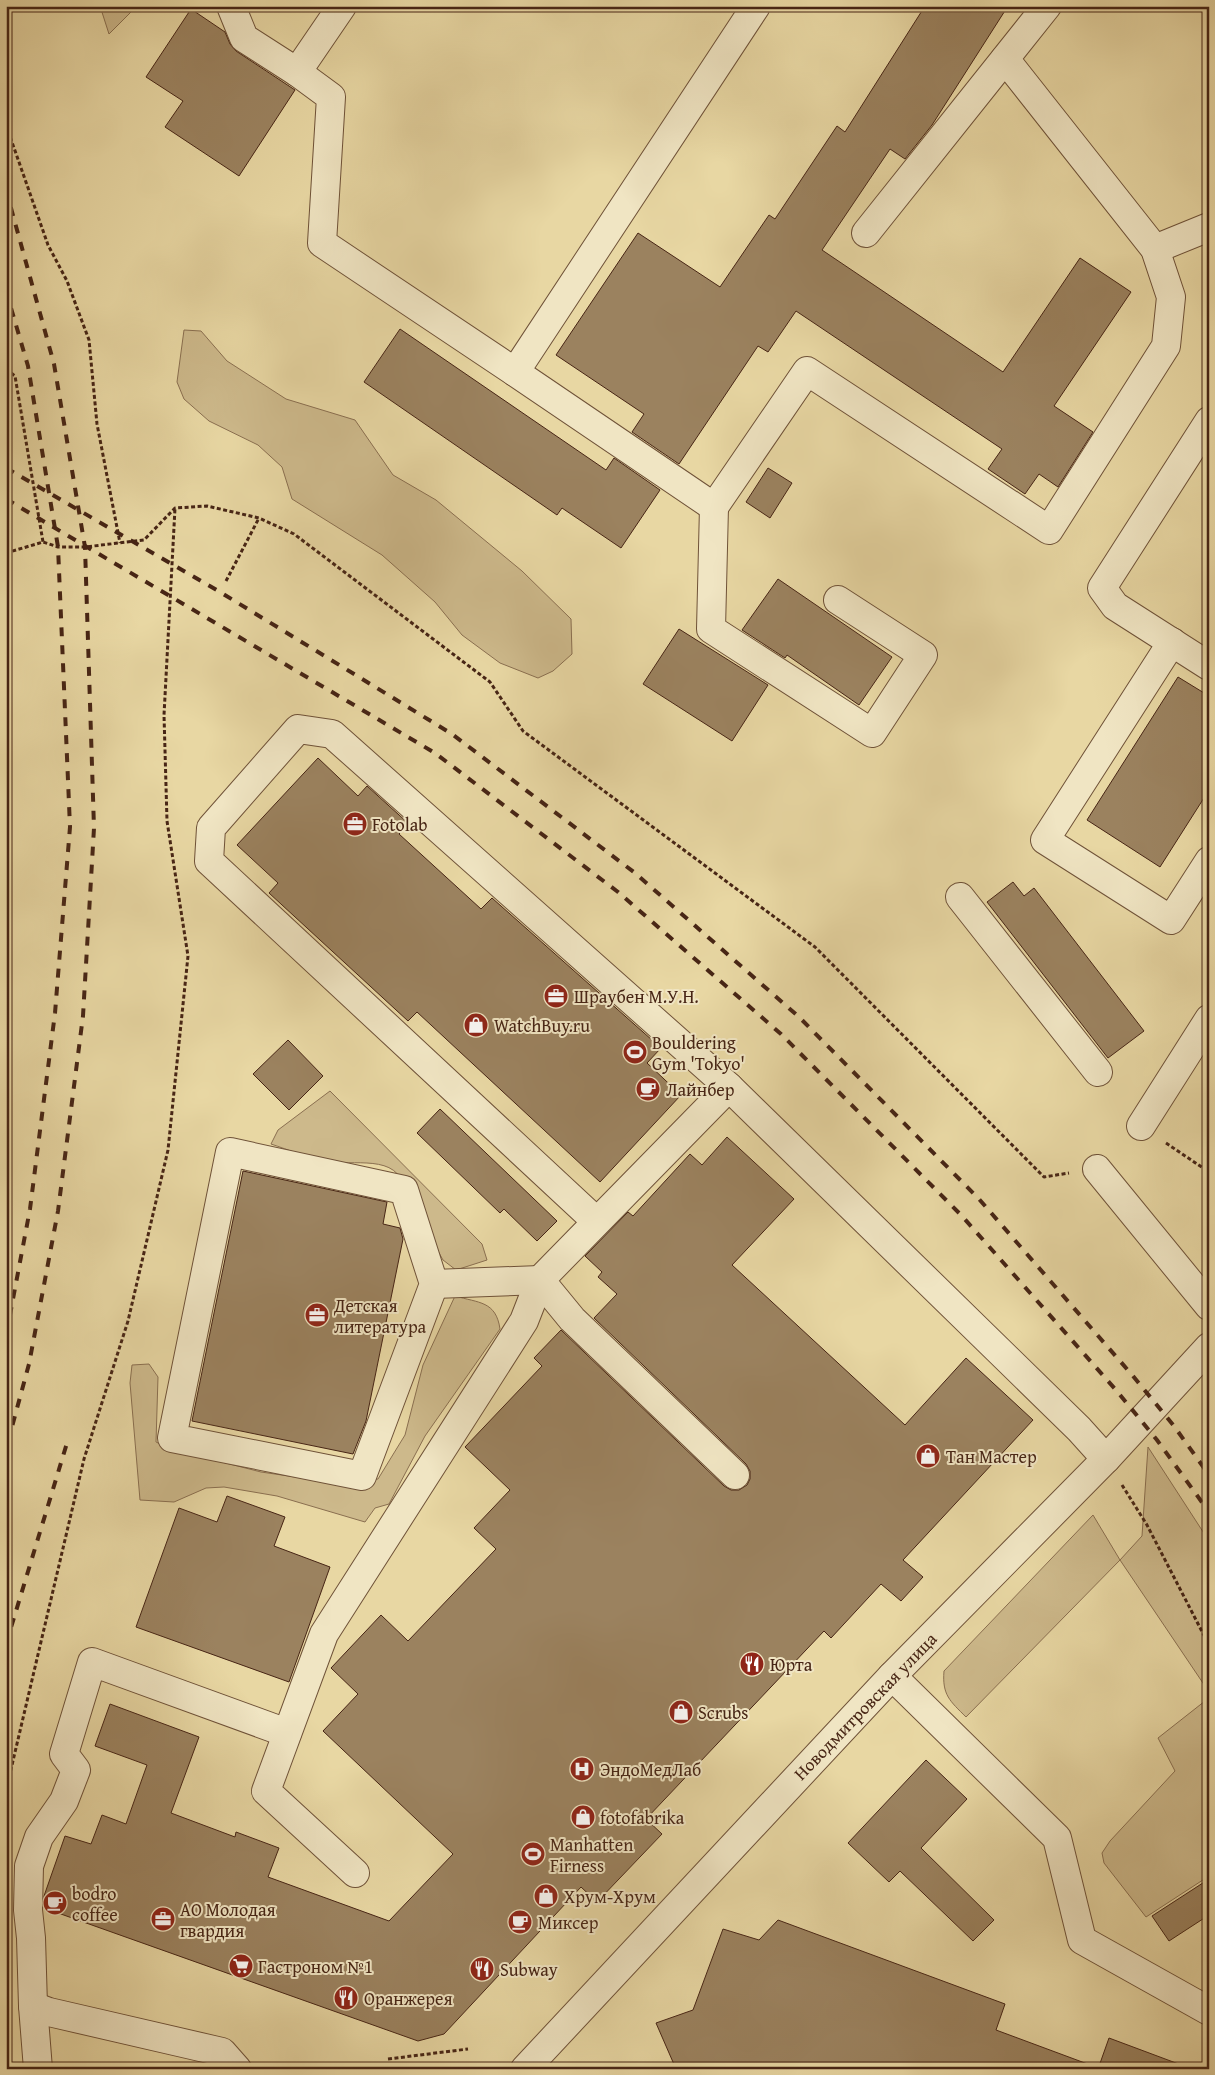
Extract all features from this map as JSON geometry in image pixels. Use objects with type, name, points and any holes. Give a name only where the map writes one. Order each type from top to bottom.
[{"type":"street","points":[[231,6],[244,38],[297,72],[331,97],[322,243],[714,507]]},
{"type":"street","points":[[297,72],[342,6]]},
{"type":"street","points":[[515,372],[756,6]]},
{"type":"street","points":[[866,234],[1047,6]]},
{"type":"street","points":[[838,600],[923,655],[872,734],[711,630],[714,507],[807,371],[1048,530],[1166,346],[1171,297],[1155,249],[1005,59]]},
{"type":"street","points":[[1155,249],[1209,227]]},
{"type":"street","points":[[1209,421],[1102,588],[1115,606],[1209,666]]},
{"type":"street","points":[[1172,642],[1046,840],[1171,920],[1209,861]]},
{"type":"street","points":[[596,1222],[209,861],[211,828],[298,729],[332,734],[729,1087],[1080,1429],[1106,1459]]},
{"type":"street","points":[[960,897],[1098,1072]]},
{"type":"street","points":[[1141,1126],[1209,1019]]},
{"type":"street","points":[[355,1873],[266,1791],[324,1634],[524,1321],[540,1280],[729,1087]]},
{"type":"street","points":[[230,1152],[404,1190],[434,1284],[362,1476],[172,1438],[230,1152]]},
{"type":"street","points":[[1097,1169],[1209,1306]]},
{"type":"street","points":[[434,1284],[540,1280]]},
{"type":"street","points":[[540,1280],[572,1319],[735,1475]]},
{"type":"street","name":"Новодмитровская улица","points":[[525,2069],[892,1676],[1106,1459],[1209,1347]]},
{"type":"street","points":[[38,2069],[28,1910],[29,1866],[39,1838],[64,1801],[76,1770],[64,1754],[92,1662],[288,1733]]},
{"type":"street","points":[[892,1676],[1057,1838],[1082,1940],[1209,2011]]},
{"type":"street","points":[[33,2006],[49,2012],[222,2052],[237,2069]]},
{"type":"path","points":[[6,124],[48,245],[67,281],[90,340],[97,424],[120,543]]},
{"type":"path","points":[[6,369],[15,376],[43,542]]},
{"type":"path","points":[[6,553],[43,542],[58,547],[85,547],[144,540],[176,508],[207,506],[259,518],[294,534],[490,682],[524,731],[815,948],[1044,1178],[1097,1169]]},
{"type":"path","points":[[6,1802],[8,1782],[84,1459],[128,1321],[168,1150],[188,956],[167,821],[164,715],[176,508]]},
{"type":"path","points":[[226,581],[259,518]]},
{"type":"path","points":[[1141,1126],[1209,1172]]},
{"type":"path","points":[[1106,1459],[1147,1525],[1209,1645]]},
{"type":"path","points":[[388,2059],[468,2049]]},
{"type":"shaded area","points":[[100,6],[137,6],[109,34]]},
{"type":"shaded area","points":[[184,330],[201,331],[227,361],[286,399],[355,420],[393,475],[436,500],[522,571],[571,619],[572,654],[553,671],[538,678],[500,663],[462,635],[435,602],[382,555],[292,499],[282,467],[258,445],[209,421],[184,399],[177,382]]},
{"type":"shaded area","points":[[330,1091],[482,1244],[487,1260],[456,1270],[443,1260],[404,1190],[400,1178],[393,1170],[373,1164],[319,1160],[271,1144],[278,1130]]},
{"type":"shaded area","points":[[455,1296],[479,1302],[490,1308],[495,1313],[500,1329],[425,1436],[389,1504],[375,1508],[365,1522],[277,1496],[224,1487],[206,1488],[174,1502],[140,1500],[130,1383],[132,1365],[149,1364],[158,1377],[156,1442],[171,1449],[261,1472],[330,1482],[378,1479],[405,1435],[423,1365]]},
{"type":"shaded area","points":[[1148,1447],[1209,1541],[1209,1692],[1120,1560],[1142,1536]]},
{"type":"shaded area","points":[[1093,1515],[1120,1560],[966,1717],[948,1697],[944,1686],[944,1671]]},
{"type":"shaded area","points":[[1205,1701],[1209,1707],[1209,1876],[1146,1917],[1104,1863],[1102,1853],[1110,1841],[1175,1771],[1158,1738]]},
{"type":"building","points":[[925,6],[1008,6],[932,125],[905,159],[890,149],[822,250],[1003,372],[1080,258],[1131,292],[1054,406],[1093,432],[1058,487],[1039,474],[1025,494],[988,469],[1002,449],[796,311],[768,352],[758,346],[679,464],[632,432],[644,414],[556,355],[638,233],[720,287],[769,215],[775,219],[837,126],[845,132]]},
{"type":"building","points":[[191,9],[225,32],[230,44],[236,51],[295,90],[239,176],[165,127],[183,101],[146,77]]},
{"type":"building","points":[[400,329],[606,470],[614,458],[660,490],[621,548],[562,508],[557,515],[364,382]]},
{"type":"building","points":[[768,468],[792,483],[770,518],[746,502]]},
{"type":"building","points":[[778,579],[892,657],[859,705],[787,655],[785,658],[742,630]]},
{"type":"building","points":[[679,629],[768,685],[732,741],[643,684]]},
{"type":"building","points":[[1178,677],[1209,696],[1209,790],[1160,867],[1087,820]]},
{"type":"building","points":[[318,758],[358,796],[367,786],[409,824],[399,834],[481,909],[492,898],[661,1048],[647,1063],[681,1095],[600,1182],[417,1012],[408,1021],[269,893],[278,883],[237,845]]},
{"type":"building","points":[[1013,882],[1024,896],[1034,888],[1144,1031],[1108,1058],[987,902]]},
{"type":"building","points":[[288,1040],[323,1076],[289,1110],[253,1074]]},
{"type":"building","points":[[440,1109],[557,1221],[537,1241],[504,1209],[500,1213],[417,1133]]},
{"type":"building","points":[[727,1137],[794,1199],[732,1265],[905,1425],[966,1358],[1033,1420],[903,1560],[923,1577],[901,1601],[881,1584],[831,1638],[824,1631],[646,1819],[662,1834],[597,1902],[581,1887],[444,2034],[418,2041],[44,1908],[44,1896],[65,1836],[91,1844],[102,1815],[126,1824],[147,1765],[95,1746],[110,1704],[199,1737],[171,1813],[235,1837],[236,1832],[279,1848],[268,1877],[389,1921],[453,1854],[323,1731],[358,1694],[331,1668],[381,1615],[408,1641],[496,1549],[474,1528],[510,1490],[465,1447],[542,1366],[534,1358],[561,1330],[724,1486],[731,1490],[739,1490],[747,1485],[750,1479],[750,1471],[746,1464],[594,1318],[617,1294],[598,1277],[602,1272],[585,1256],[628,1212],[633,1216],[690,1154],[702,1165]]},
{"type":"building","points":[[243,1171],[387,1202],[383,1224],[400,1228],[403,1239],[366,1421],[353,1454],[192,1421]]},
{"type":"building","points":[[227,1496],[285,1517],[274,1546],[330,1567],[289,1682],[136,1627],[179,1508],[217,1522]]},
{"type":"building","points":[[926,1760],[967,1799],[921,1848],[994,1920],[973,1941],[900,1871],[889,1882],[848,1843]]},
{"type":"building","points":[[1209,1879],[1209,1915],[1169,1941],[1152,1916]]},
{"type":"building","points":[[778,1920],[1005,2004],[996,2030],[1093,2066],[1093,2069],[676,2069],[656,2023],[693,2010],[723,1929],[759,1940]]},
{"type":"building","points":[[1109,2038],[1184,2066],[1183,2069],[1098,2069]]},
{"type":"railway","points":[[6,190],[54,364],[85,547],[94,828],[83,1016],[58,1211],[29,1364],[6,1449]]},
{"type":"railway","points":[[6,291],[28,366],[58,547],[70,827],[55,1013],[30,1209],[6,1336]]},
{"type":"railway","points":[[6,468],[220,592],[452,734],[635,873],[799,1017],[979,1199],[1133,1376],[1174,1426],[1209,1475]]},
{"type":"railway","points":[[6,499],[435,753],[618,892],[781,1034],[962,1216],[1116,1390],[1157,1440],[1209,1512]]},
{"type":"railway","points":[[6,1644],[67,1443]]},
{"type":"place","name":"Fotolab","points":[[355,824]]},
{"type":"place","name":"Шраубен М.У.Н.","points":[[556,996]]},
{"type":"place","name":"WatchBuy.ru","points":[[476,1025]]},
{"type":"place","name":"Bouldering Gym 'Tokyo'","points":[[635,1052]]},
{"type":"place","name":"Лайнбер","points":[[648,1089]]},
{"type":"place","name":"Детская литература","points":[[317,1315]]},
{"type":"place","name":"Тан Мастер","points":[[928,1456]]},
{"type":"place","name":"Юрта","points":[[752,1664]]},
{"type":"place","name":"Scrubs","points":[[681,1712]]},
{"type":"place","name":"ЭндоМедЛаб","points":[[582,1769]]},
{"type":"place","name":"fotofabrika","points":[[583,1817]]},
{"type":"place","name":"Manhatten Firness","points":[[533,1854]]},
{"type":"place","name":"Хрум-Хрум","points":[[546,1896]]},
{"type":"place","name":"bodro coffee","points":[[55,1903]]},
{"type":"place","name":"АО Молодая гвардия","points":[[163,1919]]},
{"type":"place","name":"Миксер","points":[[520,1922]]},
{"type":"place","name":"Гастроном №1","points":[[241,1966]]},
{"type":"place","name":"Subway","points":[[482,1969]]},
{"type":"place","name":"Оранжерея","points":[[346,1998]]}]
